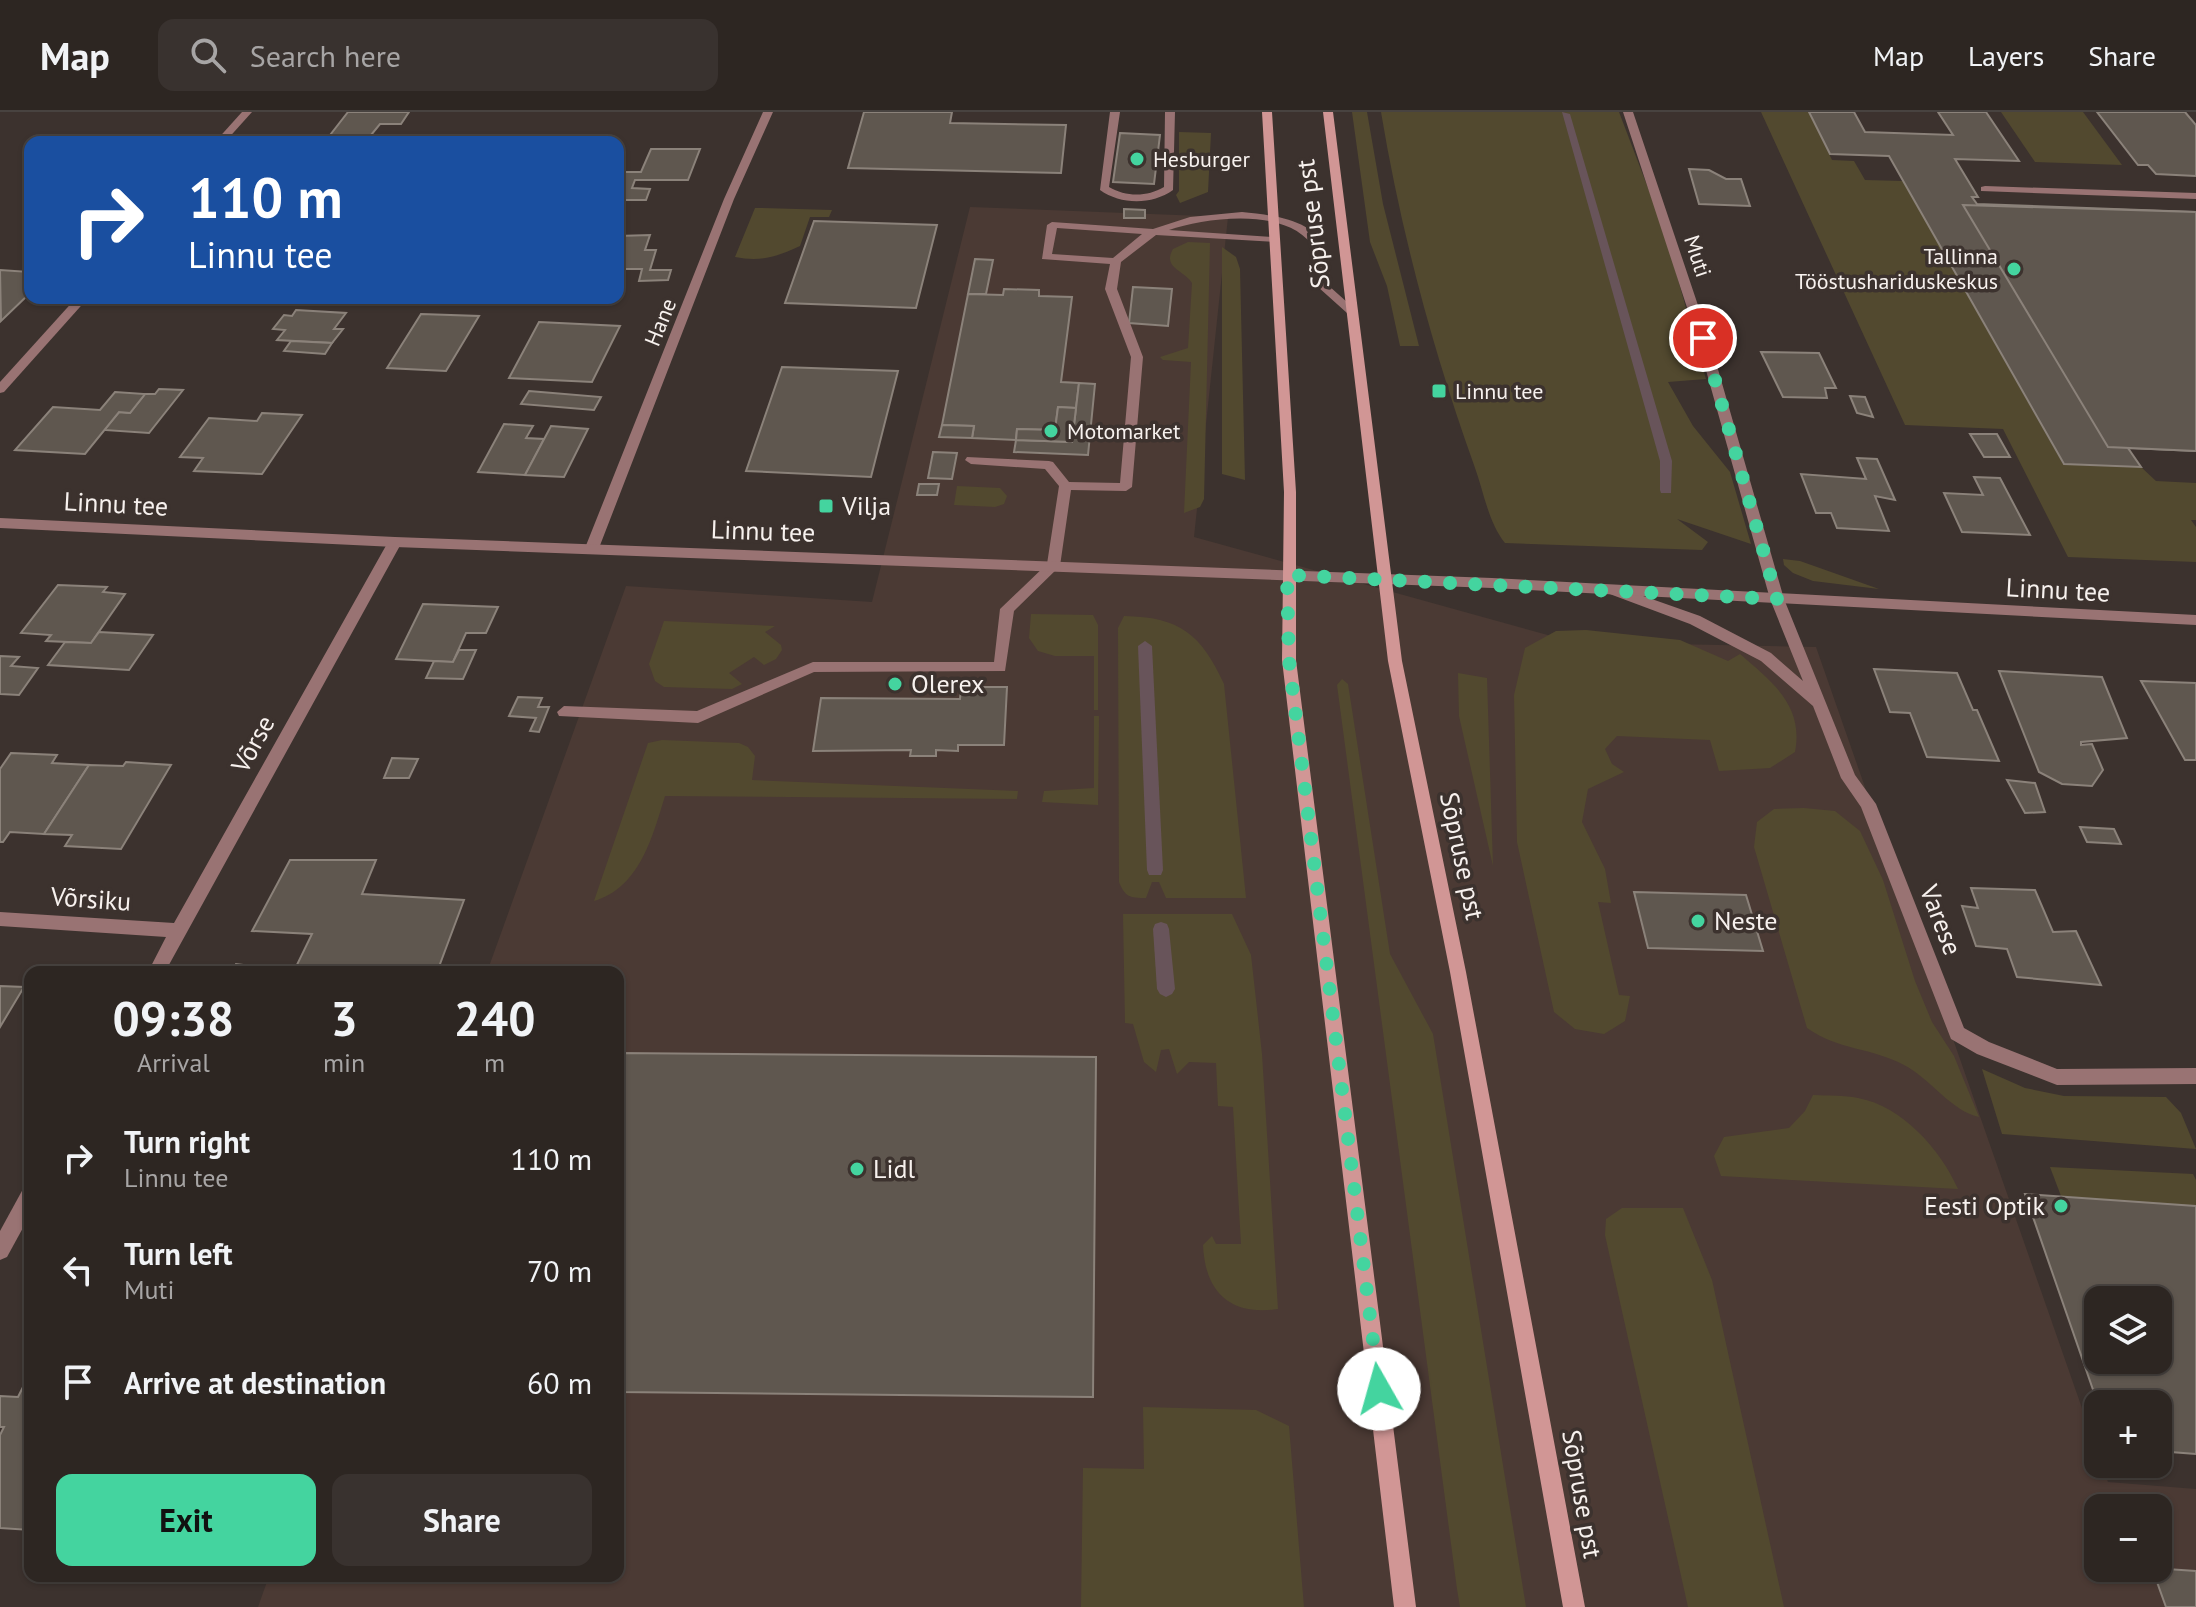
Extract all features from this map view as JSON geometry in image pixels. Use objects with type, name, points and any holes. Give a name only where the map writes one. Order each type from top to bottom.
[{"type":"main road","name":"Sõpruse pst","points":[[1267,112],[1290,492],[1287,575],[1289,660],[1405,1607]]},
{"type":"main road","name":"Sõpruse pst","points":[[1328,112],[1395,661],[1458,972],[1574,1607]]},
{"type":"street","points":[[225,136],[247,112]]},
{"type":"street","name":"Hane","points":[[592,548],[729,199],[768,112]]},
{"type":"street","points":[[1115,112],[1104,188],[1108,193],[1118,195],[1152,197],[1169,188],[1170,112]]},
{"type":"street","name":"Muti","points":[[1628,112],[1703,338],[1777,599]]},
{"type":"street","points":[[1985,189],[2196,196]]},
{"type":"street","points":[[1065,486],[1126,487],[1137,357],[1111,289],[1116,261],[1151,233],[1219,214],[1271,217],[1302,229],[1321,250],[1324,287],[1351,311]]},
{"type":"street","points":[[1116,261],[1046,257],[1052,225],[1273,240]]},
{"type":"street","points":[[0,389],[76,304]]},
{"type":"street","points":[[564,712],[698,717],[813,667],[1000,667],[1007,609],[1053,566],[1065,486],[1049,465],[971,460]]},
{"type":"street","name":"Linnu tee","points":[[0,523],[395,542],[1287,575],[2196,620]]},
{"type":"street","name":"Võrse","points":[[159,966],[395,542]]},
{"type":"street","points":[[1612,590],[1695,620],[1766,657],[1819,703]]},
{"type":"street","name":"Varese","points":[[1777,599],[1849,778],[1868,804],[1957,1033],[1983,1048],[2057,1077],[2196,1076]]},
{"type":"street","name":"Võrsiku","points":[[0,919],[179,931]]},
{"type":"street","points":[[0,1250],[24,1207]]},
{"type":"shaded area","points":[[1352,112],[1367,112],[1383,204],[1419,346],[1400,346],[1387,286],[1370,242]]},
{"type":"shaded area","points":[[1381,112],[1619,112],[1664,230],[1706,379],[1668,382],[1693,426],[1730,472],[1751,544],[1677,519],[1708,542],[1702,550],[1505,543],[1490,516],[1432,335],[1408,246]]},
{"type":"shaded area","points":[[1761,112],[1809,112],[1832,160],[1854,161],[1865,180],[1903,181],[2063,464],[2141,467],[2156,481],[2196,483],[2196,520],[2191,520],[2196,527],[2196,562],[2068,557],[2003,429],[1905,425]]},
{"type":"shaded area","points":[[2001,112],[2083,112],[2122,165],[2035,162]]},
{"type":"shaded area","points":[[1179,132],[1211,133],[1208,192],[1180,203],[1176,195],[1179,191]]},
{"type":"shaded area","points":[[970,207],[1228,217],[1194,537],[1573,642],[1816,647],[2084,1414],[2084,1478],[2196,1489],[2196,1607],[258,1607],[267,1582],[624,1582],[624,966],[489,966],[626,586],[872,602]]},
{"type":"shaded area","points":[[755,208],[832,210],[829,217],[810,217],[800,246],[768,258],[735,257]]},
{"type":"shaded area","points":[[1188,242],[1210,243],[1204,499],[1200,507],[1184,513],[1191,362],[1163,360],[1160,357],[1188,348],[1192,283],[1172,265],[1170,255],[1173,249]]},
{"type":"shaded area","points":[[1222,247],[1236,257],[1240,269],[1245,480],[1222,474]]},
{"type":"shaded area","points":[[957,486],[1000,488],[1007,496],[1004,504],[995,507],[954,505]]},
{"type":"shaded area","points":[[1783,559],[1800,561],[1879,589],[1813,581],[1793,573],[1784,565]]},
{"type":"shaded area","points":[[1031,614],[1093,615],[1098,625],[1098,710],[1094,710],[1094,656],[1055,656],[1038,651],[1029,638]]},
{"type":"shaded area","points":[[1124,616],[1160,620],[1186,632],[1207,652],[1224,684],[1246,898],[1166,898],[1159,882],[1152,882],[1146,898],[1136,898],[1126,894],[1119,882],[1118,628]]},
{"type":"shaded area","points":[[664,621],[775,626],[765,632],[781,645],[782,650],[776,659],[764,665],[754,657],[729,673],[742,684],[732,689],[664,687],[655,681],[649,664]]},
{"type":"shaded area","points":[[1586,630],[1680,640],[1728,661],[1740,654],[1783,696],[1795,721],[1797,735],[1795,752],[1770,768],[1719,771],[1710,740],[1617,736],[1605,749],[1612,764],[1624,772],[1588,789],[1582,822],[1605,869],[1611,903],[1598,902],[1619,995],[1630,996],[1625,1021],[1604,1034],[1575,1029],[1554,1012],[1517,842],[1514,695],[1525,648],[1556,631]]},
{"type":"shaded area","points":[[1458,673],[1487,678],[1493,866],[1459,716]]},
{"type":"shaded area","points":[[1342,679],[1348,684],[1390,954],[1433,1034],[1526,1607],[1460,1607],[1337,685]]},
{"type":"shaded area","points":[[1094,716],[1099,716],[1098,805],[1042,802],[1044,791],[1094,788]]},
{"type":"shaded area","points":[[662,740],[739,743],[748,747],[755,756],[752,780],[1018,791],[1017,799],[665,796],[649,843],[634,872],[623,885],[594,901],[648,743]]},
{"type":"shaded area","points":[[1774,809],[1835,811],[1860,831],[1883,880],[1915,981],[1932,1022],[1954,1056],[1979,1117],[1950,1102],[1904,1065],[1831,1041],[1807,1028],[1754,847],[1757,822]]},
{"type":"shaded area","points":[[1123,914],[1232,914],[1251,955],[1262,1054],[1278,1309],[1247,1309],[1234,1304],[1215,1288],[1209,1276],[1203,1245],[1212,1236],[1216,1244],[1241,1244],[1233,1107],[1218,1106],[1216,1063],[1189,1062],[1177,1074],[1169,1049],[1161,1050],[1156,1072],[1144,1062],[1133,1024],[1125,1023]]},
{"type":"shaded area","points":[[1982,1069],[2025,1088],[2064,1096],[2166,1097],[2181,1113],[2196,1149],[2002,1134]]},
{"type":"shaded area","points":[[1813,1095],[1858,1098],[1890,1110],[1930,1145],[1958,1189],[1721,1176],[1714,1156],[1724,1137],[1789,1128],[1805,1111]]},
{"type":"shaded area","points":[[2050,1167],[2193,1174],[2196,1180],[2196,1206],[2061,1196]]},
{"type":"shaded area","points":[[1622,1208],[1683,1208],[1712,1280],[1784,1607],[1688,1607],[1605,1235],[1606,1219]]},
{"type":"shaded area","points":[[1143,1407],[1256,1410],[1289,1426],[1304,1607],[1081,1607],[1083,1468],[1144,1469]]},
{"type":"building","points":[[348,112],[409,112],[401,124],[380,124],[370,136],[329,136]]},
{"type":"building","points":[[864,112],[952,112],[950,123],[1066,125],[1061,173],[848,168]]},
{"type":"building","points":[[1809,112],[1854,112],[1865,132],[1953,135],[1938,112],[1986,112],[2019,161],[1955,159],[1978,197],[1972,197],[1977,204],[2196,212],[2196,451],[2128,448],[2141,467],[2064,464],[1889,156],[1830,154]]},
{"type":"building","points":[[2097,112],[2185,112],[2196,125],[2196,176],[2156,174],[2148,165],[2138,165]]},
{"type":"building","name":"Hesburger","points":[[1120,133],[1160,135],[1154,184],[1113,182]]},
{"type":"building","points":[[651,149],[700,149],[688,180],[635,180],[632,188],[650,189],[646,200],[624,200],[624,172],[641,172]]},
{"type":"building","points":[[1689,169],[1709,170],[1726,179],[1741,179],[1750,206],[1699,204]]},
{"type":"building","points":[[1963,205],[2196,212],[2196,451],[2108,447]]},
{"type":"building","points":[[1124,209],[1145,210],[1145,218],[1124,218]]},
{"type":"building","points":[[814,221],[937,225],[916,308],[785,303]]},
{"type":"building","points":[[650,235],[645,250],[656,250],[650,270],[671,270],[668,280],[639,281],[642,269],[624,269],[624,236]]},
{"type":"building","points":[[975,259],[993,260],[986,294],[968,294]]},
{"type":"building","points":[[0,270],[24,272],[24,299],[1,321]]},
{"type":"building","points":[[1133,287],[1172,289],[1168,326],[1129,323]]},
{"type":"building","points":[[1004,289],[1039,290],[1039,296],[1072,297],[1061,382],[1079,383],[1076,408],[1058,407],[1055,430],[1017,429],[1016,440],[972,438],[974,426],[942,425],[968,294],[1003,295]]},
{"type":"building","points":[[296,310],[346,313],[334,329],[343,329],[332,343],[277,340],[285,330],[273,329],[284,315],[292,316]]},
{"type":"building","points":[[421,314],[479,316],[446,371],[387,368]]},
{"type":"building","points":[[539,322],[620,326],[592,382],[509,378]]},
{"type":"building","points":[[291,341],[332,343],[325,354],[284,351]]},
{"type":"building","points":[[1761,352],[1819,353],[1836,388],[1825,388],[1827,398],[1783,397]]},
{"type":"building","points":[[782,367],[898,371],[871,477],[746,471]]},
{"type":"building","points":[[1079,383],[1095,384],[1088,455],[1014,452],[1016,440],[1072,442]]},
{"type":"building","points":[[159,389],[183,390],[149,433],[104,430],[119,412],[130,413],[145,394],[155,394]]},
{"type":"building","points":[[529,391],[601,397],[594,410],[521,404]]},
{"type":"building","points":[[115,392],[145,394],[130,413],[119,412],[85,454],[15,450],[53,407],[100,410]]},
{"type":"building","points":[[1850,396],[1865,397],[1873,417],[1857,413]]},
{"type":"building","points":[[1058,407],[1076,408],[1072,442],[1016,440],[1017,429],[1055,430]]},
{"type":"building","points":[[262,413],[302,415],[262,474],[194,471],[203,458],[180,457],[209,418],[257,421]]},
{"type":"building","points":[[504,424],[533,426],[526,438],[544,439],[525,475],[478,472]]},
{"type":"building","points":[[942,425],[974,426],[972,438],[939,437]]},
{"type":"building","points":[[551,426],[588,429],[564,477],[525,475]]},
{"type":"building","points":[[1970,434],[1997,434],[2010,457],[1984,457]]},
{"type":"building","points":[[933,452],[957,453],[952,479],[928,478]]},
{"type":"building","points":[[1857,458],[1877,459],[1895,500],[1875,496],[1889,531],[1837,528],[1831,513],[1816,513],[1801,474],[1866,479]]},
{"type":"building","points":[[1974,477],[2000,478],[2030,535],[1962,532],[1944,493],[1983,495]]},
{"type":"building","points":[[919,484],[939,484],[937,495],[917,495]]},
{"type":"building","points":[[58,585],[107,587],[103,592],[125,594],[91,643],[46,641],[51,635],[21,633]]},
{"type":"building","points":[[423,604],[498,607],[486,633],[466,633],[453,662],[396,659]]},
{"type":"building","points":[[99,632],[153,635],[129,670],[48,665],[65,642],[91,643]]},
{"type":"building","points":[[459,650],[476,650],[463,679],[426,678],[434,661],[453,662]]},
{"type":"building","points":[[0,656],[19,657],[11,666],[38,668],[19,695],[0,694]]},
{"type":"building","points":[[1874,669],[1957,673],[1999,761],[1927,757],[1910,713],[1890,712]]},
{"type":"building","points":[[1999,671],[2102,677],[2127,738],[2081,742],[2081,745],[2092,744],[2103,770],[2092,786],[2062,784],[2039,772]]},
{"type":"building","points":[[2141,681],[2196,683],[2196,760],[2185,760]]},
{"type":"building","points":[[961,687],[1007,687],[1004,745],[958,745],[958,751],[936,750],[936,756],[910,756],[911,750],[813,751],[821,698],[960,699]]},
{"type":"building","points":[[518,697],[542,698],[538,707],[549,707],[539,732],[530,731],[536,718],[509,716]]},
{"type":"building","points":[[11,753],[57,755],[52,763],[89,765],[44,834],[10,832],[0,842],[0,769]]},
{"type":"building","points":[[392,758],[418,759],[409,778],[384,778]]},
{"type":"building","points":[[126,762],[171,765],[121,849],[65,846],[72,835],[44,834],[89,765],[123,766]]},
{"type":"building","points":[[2007,780],[2035,783],[2045,812],[2025,813]]},
{"type":"building","points":[[2080,827],[2114,829],[2121,844],[2087,842]]},
{"type":"building","points":[[290,860],[376,860],[362,894],[464,900],[439,966],[296,966],[312,934],[252,931]]},
{"type":"building","points":[[1971,888],[2035,890],[2053,932],[2076,931],[2101,985],[2017,977],[2007,949],[1976,946],[1962,906],[1978,908]]},
{"type":"building","name":"Neste","points":[[1634,892],[1746,895],[1763,951],[1648,948]]},
{"type":"building","points":[[0,986],[24,987],[0,1027]]},
{"type":"building","name":"Lidl","points":[[624,1053],[1096,1057],[1093,1397],[624,1392]]},
{"type":"building","points":[[2025,1194],[2196,1206],[2196,1454],[2172,1452],[2172,1390],[2093,1390],[2088,1374],[2172,1374],[2172,1286],[2084,1286],[2084,1364]]},
{"type":"building","points":[[24,1385],[24,1530],[0,1528],[0,1435],[4,1427],[0,1427],[0,1396],[18,1397]]},
{"type":"building","points":[[2172,1569],[2196,1571],[2196,1607],[2166,1607],[2157,1582],[2172,1582]]},
{"type":"waterway","points":[[1565,114],[1666,461],[1666,490]]},
{"type":"waterway","points":[[1145,646],[1155,870]]},
{"type":"waterway","points":[[1161,929],[1166,989]]},
{"type":"place","name":"Hesburger","points":[[1137,159]]},
{"type":"place","name":"Tallinna Tööstushariduskeskus","points":[[2014,269]]},
{"type":"place","name":"Linnu tee","points":[[1439,391]]},
{"type":"place","name":"Motomarket","points":[[1051,431]]},
{"type":"place","name":"Vilja","points":[[826,506]]},
{"type":"place","name":"Olerex","points":[[895,684]]},
{"type":"place","name":"Neste","points":[[1698,921]]},
{"type":"place","name":"Lidl","points":[[857,1169]]},
{"type":"place","name":"Eesti Optik","points":[[2061,1206]]},
{"type":"route","points":[[1379,1389],[1289,660],[1287,575],[1777,599],[1703,338]]}]
